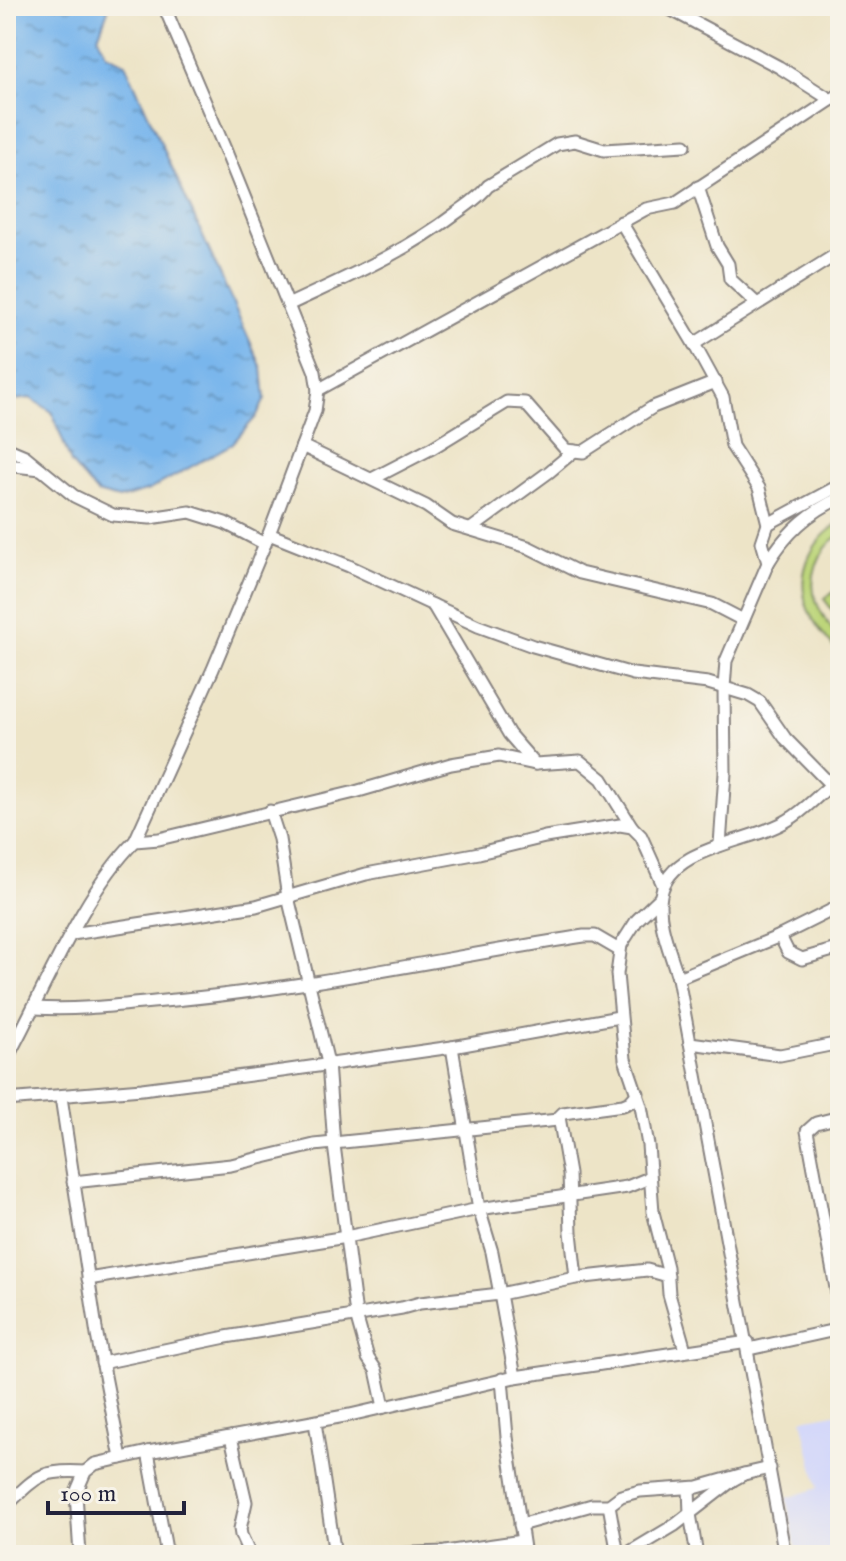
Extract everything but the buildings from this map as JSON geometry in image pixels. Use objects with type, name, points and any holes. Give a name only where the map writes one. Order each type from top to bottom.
[{"type":"street","points":[[6,1060],[72,934],[116,860],[135,841],[267,539],[315,411],[318,390],[315,372],[164,6]]},
{"type":"street","points":[[318,390],[621,222],[646,209],[675,203],[835,97],[664,6]]},
{"type":"street","points":[[288,305],[413,244],[481,196],[488,186],[557,144],[575,141],[604,150],[685,145]]},
{"type":"street","points":[[698,187],[717,246],[728,264],[730,279],[756,303]]},
{"type":"street","points":[[621,222],[723,397],[732,446],[759,488],[768,524],[762,542],[768,563]]},
{"type":"street","points":[[694,344],[840,252]]},
{"type":"street","points":[[372,479],[432,448],[507,402],[525,403],[566,450],[583,452],[653,407],[716,382]]},
{"type":"street","points":[[302,446],[426,506],[452,524],[528,547],[580,573],[712,604],[743,620]]},
{"type":"street","points":[[6,448],[25,456],[74,496],[113,515],[150,518],[190,512],[349,566],[478,626],[577,660],[633,674],[724,688],[748,695],[760,702],[785,738],[840,797]]},
{"type":"street","points":[[471,529],[574,451]]},
{"type":"street","points":[[6,465],[41,469]]},
{"type":"street","points":[[768,524],[840,485]]},
{"type":"street","points":[[720,845],[725,773],[726,661],[768,563],[786,536],[804,520],[840,498]]},
{"type":"street","points":[[433,605],[509,734],[535,764]]},
{"type":"street","points":[[135,841],[159,839],[355,792],[451,764],[499,756],[535,764],[580,761],[602,779],[641,836],[663,885]]},
{"type":"street","points":[[785,1555],[748,1345],[660,898],[666,877],[675,870],[720,845],[759,834],[788,821],[831,785]]},
{"type":"street","points":[[270,811],[279,839],[288,897],[328,1063],[334,1145],[356,1315],[368,1358],[376,1370],[384,1407]]},
{"type":"street","points":[[72,934],[205,916],[422,862],[598,828],[632,827]]},
{"type":"street","points":[[660,898],[637,920],[619,950],[619,1017],[625,1059],[638,1093],[648,1145],[653,1212],[668,1276],[669,1294],[685,1350]]},
{"type":"street","points":[[678,978],[780,936],[840,906]]},
{"type":"street","points":[[35,1008],[83,1009],[207,997],[311,983],[584,936],[595,936],[619,950]]},
{"type":"street","points":[[780,936],[784,947],[793,956],[802,959],[840,948]]},
{"type":"street","points":[[6,1100],[207,1081],[452,1047],[619,1017]]},
{"type":"street","points":[[690,1043],[780,1055],[840,1043]]},
{"type":"street","points":[[452,1047],[479,1209],[500,1294],[525,1555]]},
{"type":"street","points":[[576,1278],[569,1174],[558,1120],[563,1113],[623,1105],[638,1093]]},
{"type":"street","points":[[61,1097],[88,1279],[121,1458]]},
{"type":"street","points":[[840,1117],[810,1126],[807,1137],[840,1310]]},
{"type":"street","points":[[73,1182],[231,1165],[292,1148],[558,1120]]},
{"type":"street","points":[[88,1279],[346,1237],[479,1209],[627,1187],[649,1178]]},
{"type":"street","points":[[102,1363],[226,1337],[420,1303],[500,1294],[576,1278],[647,1270],[668,1276]]},
{"type":"street","points":[[80,1555],[76,1493],[85,1472],[95,1464],[315,1422],[508,1378],[840,1329]]},
{"type":"street","points":[[315,1422],[335,1555]]},
{"type":"street","points":[[231,1437],[246,1502],[241,1535],[250,1555]]},
{"type":"street","points":[[148,1452],[167,1555]]},
{"type":"street","points":[[520,1525],[592,1505],[609,1505],[621,1496],[640,1491],[689,1488],[770,1468]]},
{"type":"street","points":[[6,1506],[34,1479],[45,1473],[85,1472]]},
{"type":"street","points":[[625,1555],[690,1514],[744,1474]]},
{"type":"street","points":[[689,1488],[697,1555]]},
{"type":"street","points":[[609,1505],[618,1555]]},
{"type":"street","points":[[360,1555],[445,1552],[522,1541]]},
{"type":"shaded area","points":[[840,1412],[840,1555],[797,1555],[787,1498],[818,1488],[802,1419]]},
{"type":"green space","points":[[840,523],[840,535],[826,548],[816,565],[813,584],[820,611],[838,640],[840,655],[812,617],[806,603],[804,579],[805,568],[815,547]]},
{"type":"green space","points":[[840,588],[840,620],[824,599]]},
{"type":"water","points":[[6,6],[107,6],[98,37],[106,54],[125,63],[262,368],[265,399],[256,417],[232,444],[149,490],[119,499],[97,493],[71,463],[52,412],[30,398],[6,401]]}]
